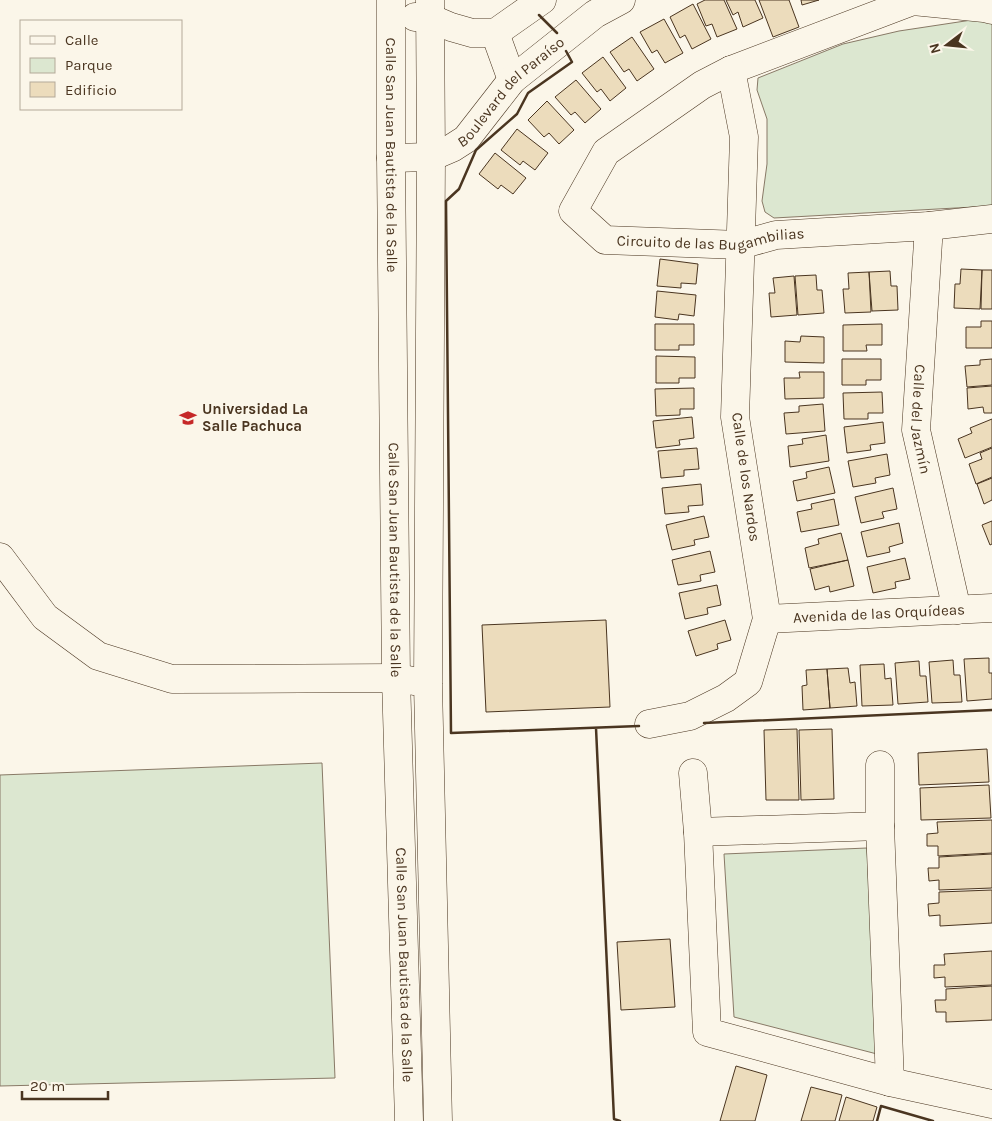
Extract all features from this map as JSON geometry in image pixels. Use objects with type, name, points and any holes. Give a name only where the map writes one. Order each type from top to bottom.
[{"type":"street","points":[[391,8],[430,9],[450,27],[472,33],[495,34],[542,0]]},
{"type":"street","name":"Boulevard del Paraíso","points":[[391,158],[431,157],[452,148],[466,139],[512,80],[591,7],[621,0]]},
{"type":"street","name":"Circuito de las Bugambilias","points":[[992,10],[913,0],[868,8],[731,70],[702,85],[606,152],[573,211],[605,240],[740,245],[776,235],[929,226],[992,218]]},
{"type":"street","name":"Calle San Juan Bautista de la Salle","points":[[391,8],[396,678],[409,1121]]},
{"type":"street","name":"Calle San Juan Bautista de la Salle","points":[[430,9],[428,684],[438,1121]]},
{"type":"street","points":[[495,34],[512,80]]},
{"type":"street","name":"Calle de los Nardos","points":[[649,724],[690,716],[726,698],[748,682],[767,619],[735,417],[744,137],[731,70]]},
{"type":"street","name":"Calle del Jazmín","points":[[929,226],[916,430],[957,610]]},
{"type":"street","points":[[0,557],[45,616],[98,656],[172,679],[396,678],[428,684]]},
{"type":"street","name":"Avenida de las Orquídeas","points":[[767,619],[992,608]]},
{"type":"street","points":[[880,765],[880,826],[890,1082]]},
{"type":"street","points":[[693,773],[698,832],[707,1032],[890,1082],[992,1104]]},
{"type":"street","points":[[698,832],[880,826]]},
{"type":"green space","points":[[985,18],[992,23],[992,206],[774,218],[765,212],[762,201],[767,164],[767,119],[757,90],[758,78],[843,44],[899,31]]},
{"type":"green space","points":[[322,763],[335,1078],[0,1086],[0,775]]},
{"type":"green space","points":[[867,848],[877,1054],[734,1017],[724,854]]},
{"type":"building","points":[[705,0],[724,0],[737,29],[717,37],[712,24],[706,26],[697,4]]},
{"type":"building","points":[[726,0],[755,0],[763,18],[743,27],[738,12],[733,15]]},
{"type":"building","points":[[759,0],[789,0],[799,27],[773,37]]},
{"type":"building","points":[[801,0],[819,0],[802,5]]},
{"type":"building","points":[[693,4],[711,39],[692,49],[685,35],[680,38],[670,17]]},
{"type":"building","points":[[664,19],[683,53],[665,63],[657,50],[652,53],[640,32]]},
{"type":"building","points":[[632,37],[654,69],[637,81],[629,69],[624,72],[610,52]]},
{"type":"building","points":[[603,57],[626,88],[610,101],[601,89],[597,92],[582,73]]},
{"type":"building","points":[[576,80],[601,109],[585,123],[575,112],[571,115],[555,97]]},
{"type":"building","points":[[547,101],[574,130],[559,144],[549,133],[544,137],[528,120]]},
{"type":"building","points":[[517,129],[548,153],[535,170],[523,161],[520,165],[501,150]]},
{"type":"building","points":[[495,153],[526,178],[513,194],[501,185],[498,189],[479,174]]},
{"type":"building","points":[[660,259],[698,264],[696,284],[681,283],[681,288],[657,286]]},
{"type":"building","points":[[961,269],[982,270],[980,309],[954,308],[955,284],[960,284]]},
{"type":"building","points":[[982,270],[992,270],[992,309],[981,309]]},
{"type":"building","points":[[890,271],[891,286],[897,286],[898,310],[872,311],[869,272]]},
{"type":"building","points":[[869,272],[871,312],[845,313],[843,289],[849,289],[848,273]]},
{"type":"building","points":[[816,275],[817,290],[822,290],[824,313],[798,315],[795,276]]},
{"type":"building","points":[[794,276],[797,315],[771,317],[769,293],[775,293],[773,278]]},
{"type":"building","points":[[657,291],[696,295],[694,316],[679,314],[678,320],[655,317]]},
{"type":"building","points":[[981,321],[992,321],[992,348],[966,348],[966,327],[981,327]]},
{"type":"building","points":[[655,324],[694,324],[694,345],[679,345],[679,350],[655,350]]},
{"type":"building","points":[[882,324],[882,345],[866,345],[867,351],[843,351],[843,325]]},
{"type":"building","points":[[801,336],[824,337],[824,363],[785,362],[785,341],[800,342]]},
{"type":"building","points":[[656,356],[695,357],[695,378],[679,378],[679,383],[656,383]]},
{"type":"building","points":[[842,359],[881,359],[881,380],[866,380],[866,385],[842,385]]},
{"type":"building","points":[[992,359],[992,385],[967,387],[965,366],[980,365],[980,360]]},
{"type":"building","points":[[799,372],[824,372],[824,398],[785,399],[784,378],[800,378]]},
{"type":"building","points":[[992,386],[992,413],[984,413],[983,407],[968,409],[967,388]]},
{"type":"building","points":[[694,388],[694,409],[680,409],[680,415],[656,416],[655,389]]},
{"type":"building","points":[[882,392],[883,413],[868,413],[868,419],[844,419],[843,393]]},
{"type":"building","points":[[823,404],[825,431],[786,434],[784,413],[799,412],[799,406]]},
{"type":"building","points":[[692,417],[694,438],[679,440],[680,445],[656,448],[653,421]]},
{"type":"building","points":[[992,419],[992,447],[965,458],[958,439],[972,433],[970,428]]},
{"type":"building","points":[[883,422],[885,443],[870,445],[871,450],[847,453],[844,427]]},
{"type":"building","points":[[826,435],[829,461],[790,467],[788,446],[803,444],[802,439]]},
{"type":"building","points":[[697,448],[699,469],[684,470],[684,476],[661,478],[658,451]]},
{"type":"building","points":[[992,448],[992,477],[976,484],[969,464],[982,459],[980,453]]},
{"type":"building","points":[[887,454],[890,475],[875,478],[876,483],[853,487],[848,461]]},
{"type":"building","points":[[829,467],[835,493],[797,501],[793,481],[807,478],[806,472]]},
{"type":"building","points":[[992,478],[992,500],[984,504],[977,484]]},
{"type":"building","points":[[701,484],[703,505],[688,506],[689,512],[665,514],[662,488]]},
{"type":"building","points":[[893,488],[897,509],[882,512],[884,518],[861,523],[855,497]]},
{"type":"building","points":[[834,499],[839,525],[801,532],[797,512],[812,509],[811,504]]},
{"type":"building","points":[[704,516],[709,537],[694,540],[695,545],[672,550],[666,525]]},
{"type":"building","points":[[992,521],[992,544],[990,545],[982,525]]},
{"type":"building","points":[[899,523],[903,543],[889,547],[890,552],[867,557],[861,532]]},
{"type":"building","points":[[841,533],[848,560],[809,568],[805,548],[819,544],[818,539]]},
{"type":"building","points":[[710,551],[715,572],[700,575],[701,581],[678,585],[672,560]]},
{"type":"building","points":[[905,558],[910,579],[895,582],[896,588],[873,593],[867,567]]},
{"type":"building","points":[[848,560],[854,586],[830,592],[829,586],[815,590],[810,569]]},
{"type":"building","points":[[717,585],[721,605],[707,608],[708,614],[685,619],[679,593]]},
{"type":"building","points":[[606,620],[610,707],[486,712],[482,625]]},
{"type":"building","points":[[725,620],[731,640],[717,644],[718,649],[696,656],[688,631]]},
{"type":"building","points":[[989,658],[989,673],[992,673],[992,699],[967,701],[964,659]]},
{"type":"building","points":[[953,660],[954,675],[960,675],[962,702],[932,703],[929,662]]},
{"type":"building","points":[[919,661],[920,676],[926,676],[928,702],[898,704],[895,663]]},
{"type":"building","points":[[884,664],[885,679],[891,678],[893,705],[862,706],[860,665]]},
{"type":"building","points":[[848,668],[850,683],[855,682],[857,706],[830,708],[827,669]]},
{"type":"building","points":[[827,669],[830,708],[803,710],[802,686],[807,685],[806,670]]},
{"type":"building","points":[[797,729],[799,800],[766,800],[764,730]]},
{"type":"building","points":[[832,729],[834,799],[801,800],[799,730]]},
{"type":"building","points":[[987,749],[989,782],[919,785],[918,753]]},
{"type":"building","points":[[989,785],[991,818],[921,820],[920,788]]},
{"type":"building","points":[[992,820],[992,853],[938,856],[938,846],[927,846],[927,834],[938,833],[937,822]]},
{"type":"building","points":[[992,854],[992,888],[939,890],[939,880],[929,881],[928,868],[939,868],[939,857]]},
{"type":"building","points":[[992,890],[992,923],[940,926],[940,915],[929,916],[928,904],[939,903],[939,892]]},
{"type":"building","points":[[670,939],[675,1007],[621,1010],[617,942]]},
{"type":"building","points":[[992,951],[992,985],[945,987],[945,977],[934,978],[934,965],[945,965],[944,954]]},
{"type":"building","points":[[992,986],[992,1020],[946,1022],[946,1012],[936,1012],[935,1000],[946,1000],[946,989]]},
{"type":"building","points":[[736,1066],[767,1075],[755,1121],[720,1121]]},
{"type":"building","points":[[811,1087],[842,1095],[835,1121],[801,1121]]},
{"type":"building","points":[[846,1097],[877,1107],[873,1121],[839,1121]]},
{"type":"wall","points":[[539,15],[557,33]]},
{"type":"wall","points":[[566,51],[572,62],[528,93],[517,114],[476,150],[459,189],[446,201],[451,733],[639,726]]},
{"type":"wall","points":[[704,723],[992,710]]},
{"type":"wall","points":[[596,728],[614,1119],[620,1121]]},
{"type":"wall","points":[[877,1121],[881,1106],[933,1121]]},
{"type":"place","name":"Universidad La Salle Pachuca","points":[[188,418]]}]
